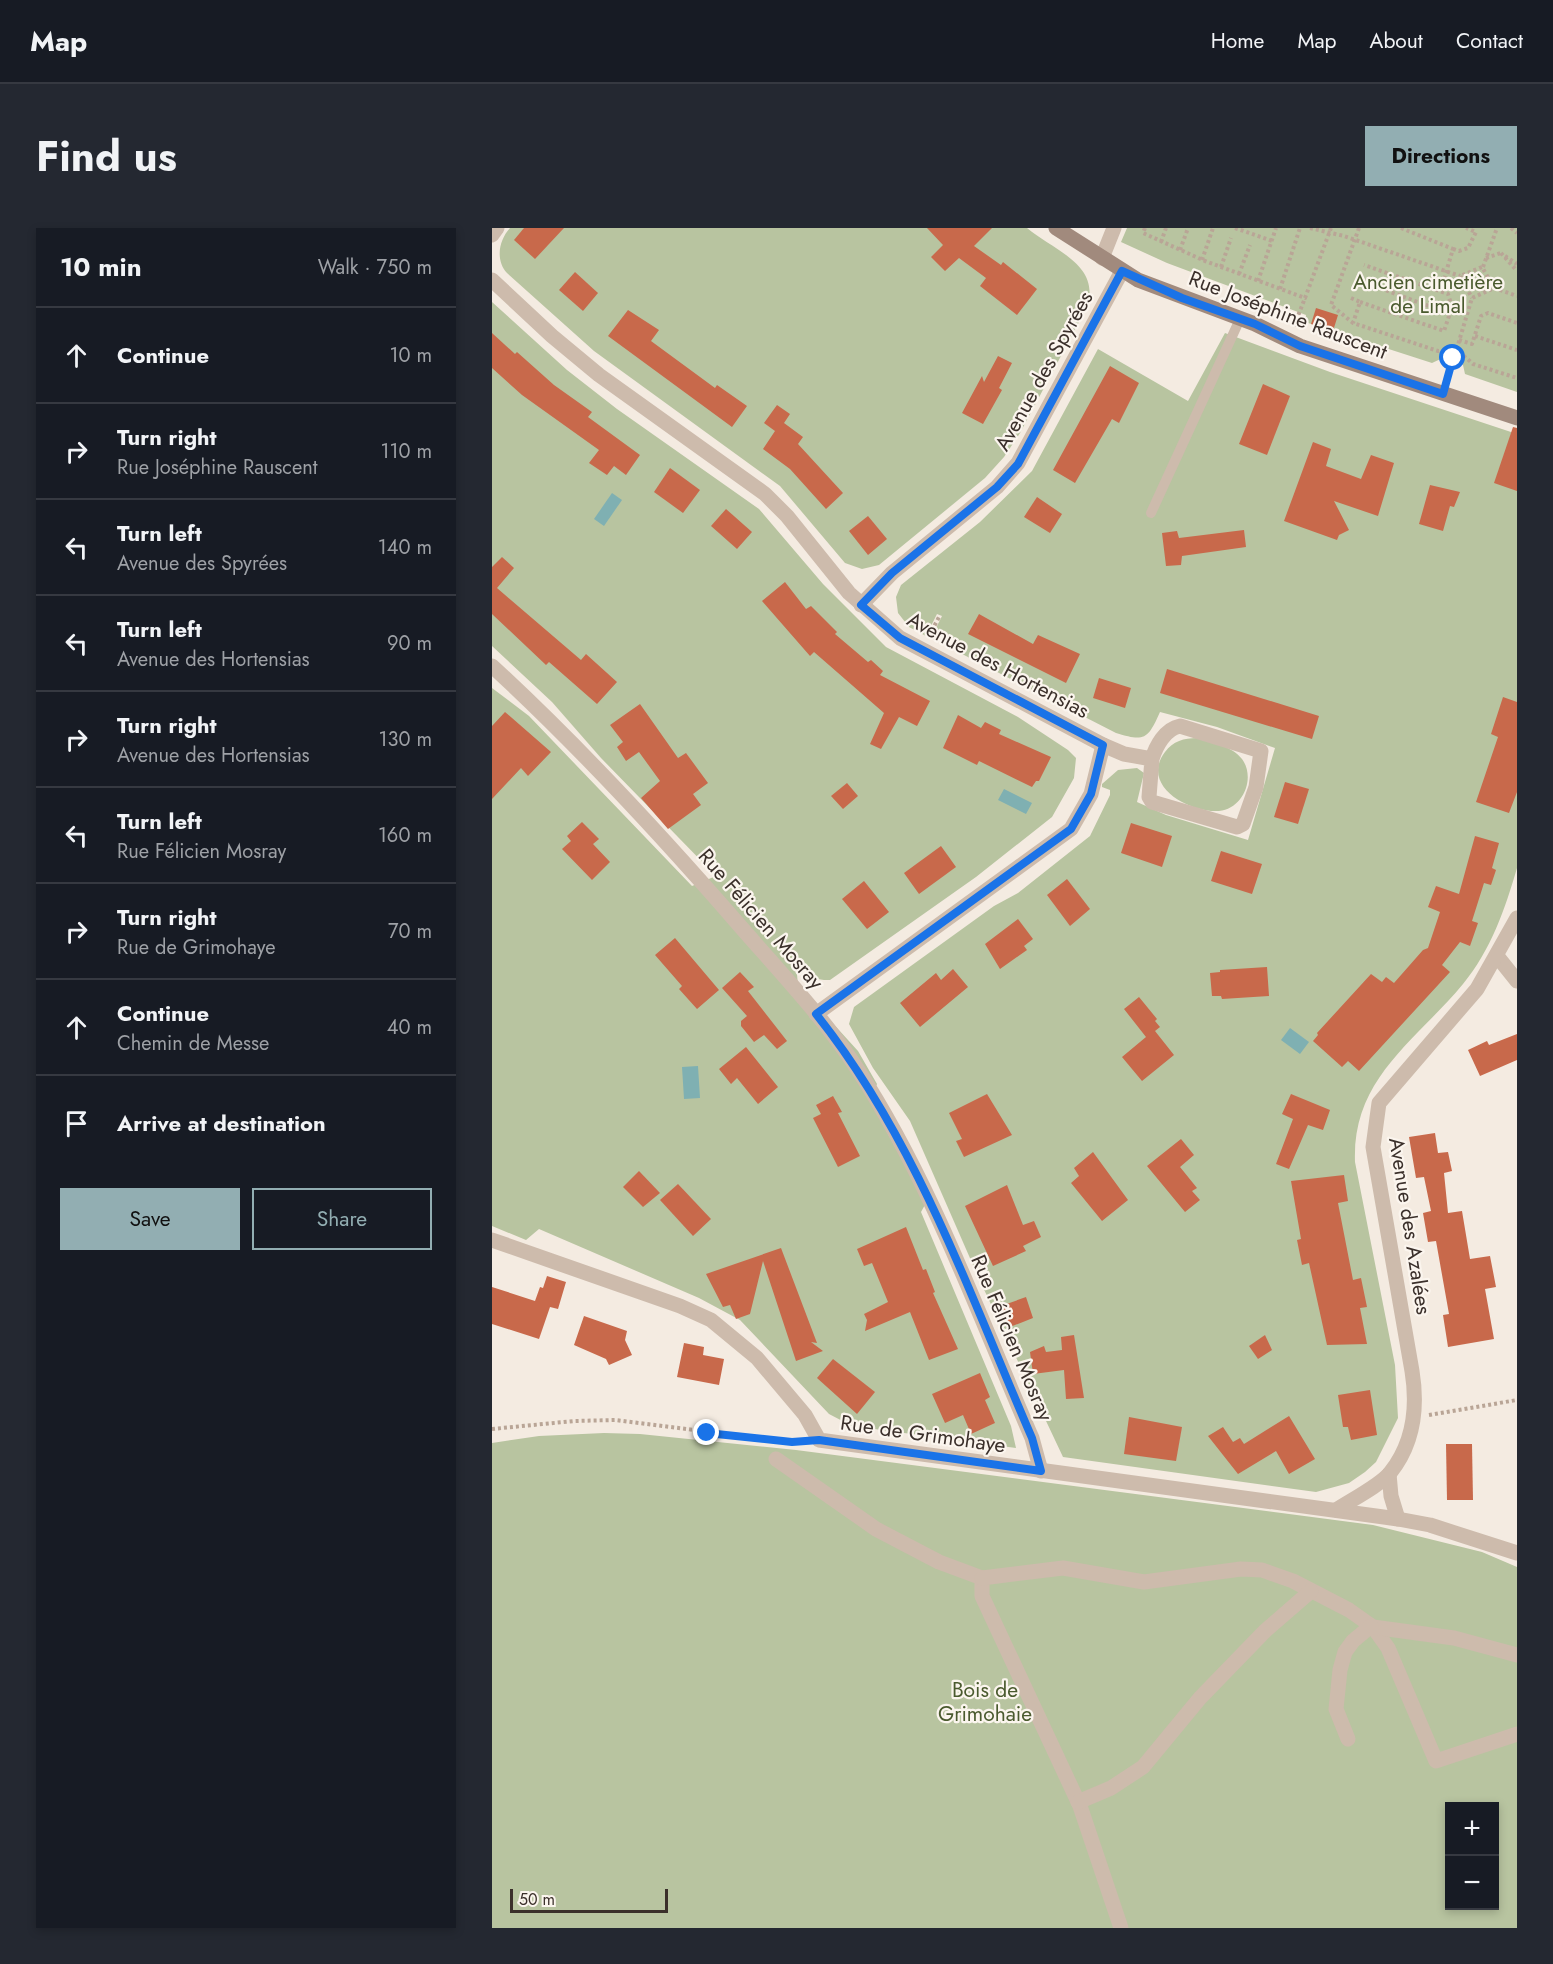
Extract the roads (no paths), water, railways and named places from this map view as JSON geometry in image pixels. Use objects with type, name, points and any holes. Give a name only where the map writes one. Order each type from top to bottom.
[{"type":"street","points":[[492,235],[496,228]]},
{"type":"street","name":"Rue Joséphine Rauscent","points":[[1056,228],[1122,271],[1182,298],[1289,340],[1517,418]]},
{"type":"street","points":[[1101,258],[1114,228]]},
{"type":"street","name":"Avenue des Spyrées","points":[[861,605],[892,573],[997,487],[1012,471],[1026,451],[1122,271]]},
{"type":"street","name":"Avenue des Hortensias","points":[[492,280],[552,336],[599,375],[765,494],[787,516],[861,605],[900,638],[1103,745],[1091,794],[1071,829],[816,1014]]},
{"type":"street","name":"Rue Félicien Mosray","points":[[492,666],[549,718],[705,885],[816,1014],[859,1071],[917,1173],[1032,1438],[1041,1471]]},
{"type":"street","points":[[1180,726],[1261,751],[1256,787],[1243,824],[1237,827],[1152,802],[1149,797],[1152,759],[1159,741],[1180,726]]},
{"type":"street","points":[[1103,745],[1124,754],[1152,759]]},
{"type":"street","name":"Avenue des Azalées","points":[[1336,1510],[1389,1474],[1407,1445],[1415,1417],[1412,1371],[1372,1147],[1379,1103],[1477,989],[1517,918]]},
{"type":"street","points":[[1497,956],[1517,981]]},
{"type":"street","name":"Rue de Grimohaye","points":[[492,1240],[680,1306],[711,1320],[757,1358],[805,1415],[819,1440],[1398,1519],[1430,1525],[1517,1553]]},
{"type":"street","points":[[776,1458],[876,1529],[939,1562],[982,1578],[1063,1568],[1152,1581],[1252,1570],[1279,1576],[1349,1610],[1372,1627],[1388,1648],[1437,1761],[1517,1734]]},
{"type":"street","points":[[1389,1474],[1391,1496],[1398,1519]]},
{"type":"street","points":[[982,1578],[982,1596],[1078,1802],[1121,1928]]},
{"type":"street","points":[[1078,1802],[1111,1788],[1143,1767],[1174,1726],[1265,1630],[1311,1591]]},
{"type":"street","points":[[1348,1739],[1336,1709],[1340,1670],[1345,1652],[1353,1641],[1372,1627],[1454,1638],[1517,1655]]},
{"type":"lane","points":[[1151,513],[1240,319]]},
{"type":"water","points":[[612,493],[622,500],[604,526],[594,519]]},
{"type":"water","points":[[1004,789],[1032,803],[1026,814],[998,800]]},
{"type":"water","points":[[1290,1028],[1309,1042],[1300,1054],[1281,1040]]},
{"type":"water","points":[[698,1066],[700,1098],[684,1099],[682,1067]]},
{"type":"park label","name":"Ancien cimetière de Limal","points":[[1428,294]]},
{"type":"park label","name":"Bois de Grimohaie","points":[[985,1702]]}]
